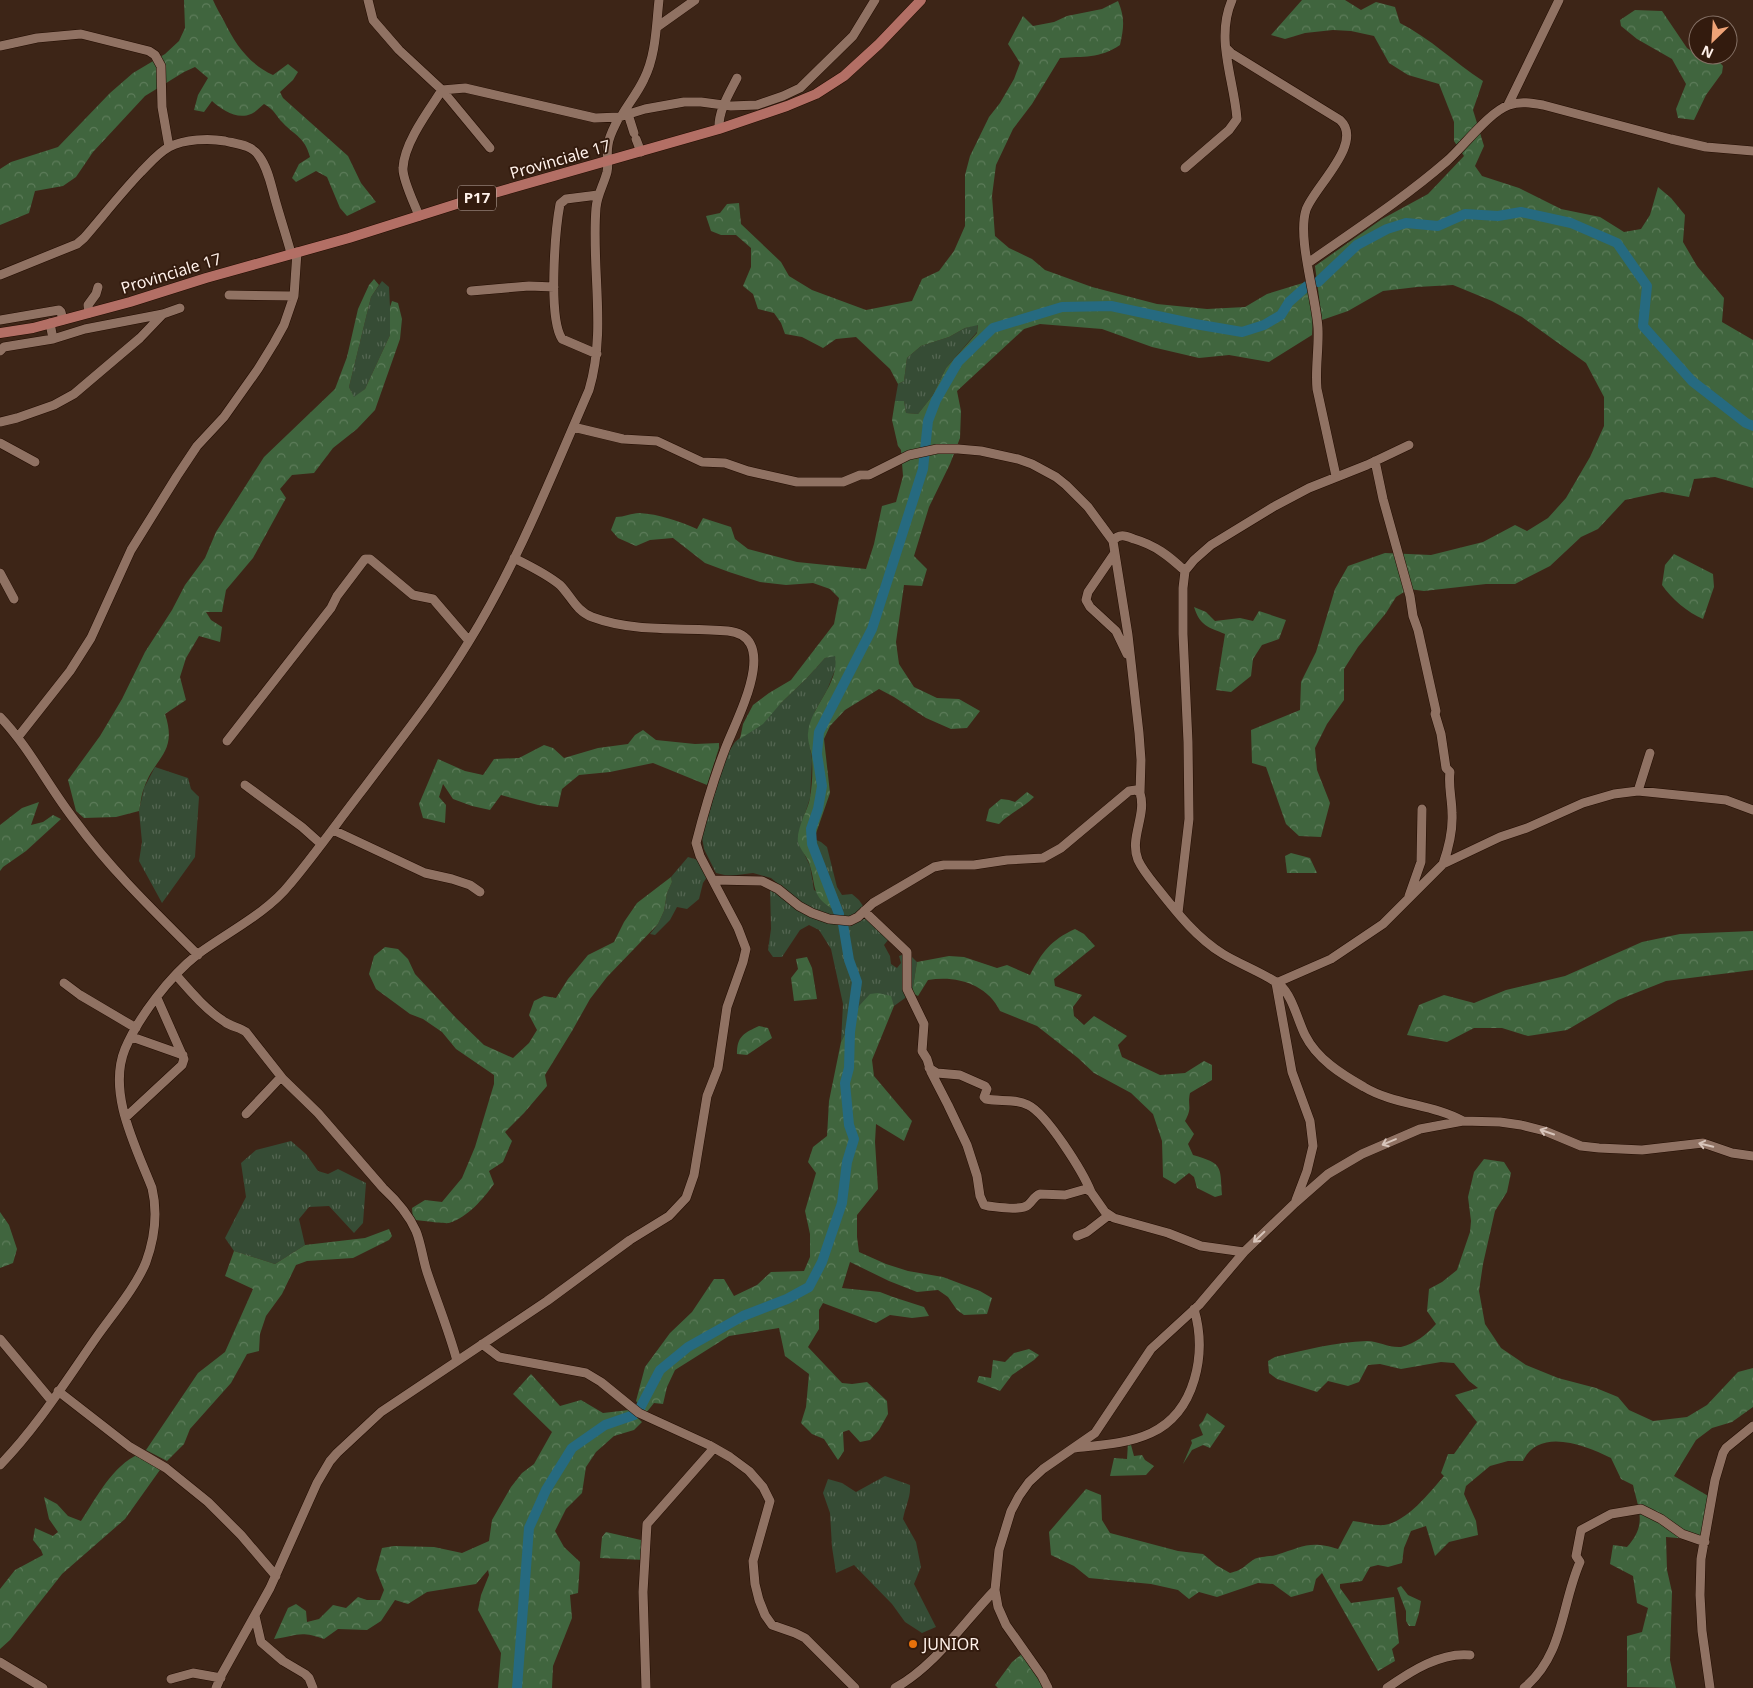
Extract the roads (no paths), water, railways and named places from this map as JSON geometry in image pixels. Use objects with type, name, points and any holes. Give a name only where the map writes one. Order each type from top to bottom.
[{"type":"main road","name":"Provinciale 17","points":[[0,333],[33,328],[89,313],[719,130],[787,106],[812,96],[844,76],[879,44],[921,0]]},
{"type":"street","points":[[368,0],[373,20],[399,50],[442,90],[490,148]]},
{"type":"street","points":[[0,1465],[27,1435],[134,1283],[145,1264],[155,1230],[155,1198],[126,1118],[118,1084],[120,1064],[125,1048],[136,1028],[176,975],[198,955],[249,919],[288,887],[445,680],[470,642],[514,558],[573,428],[589,390],[597,354],[598,298],[595,225],[598,195],[604,182],[609,161],[607,152],[610,137],[646,76],[655,42],[659,0]]},
{"type":"street","points":[[657,27],[695,0]]},
{"type":"street","points":[[442,90],[465,88],[595,118],[623,115],[684,102],[700,102],[723,106],[757,105],[800,88],[853,36],[875,0]]},
{"type":"street","points":[[1185,168],[1228,130],[1237,119],[1226,48],[1225,27],[1232,0]]},
{"type":"street","points":[[1508,105],[1559,0]]},
{"type":"street","points":[[0,46],[37,38],[81,34],[149,50],[156,55],[160,66],[162,107],[170,147]]},
{"type":"street","points":[[1226,48],[1231,53],[1346,125],[1347,132],[1341,154],[1331,172],[1312,196],[1305,212],[1303,226],[1318,330],[1315,377],[1336,476]]},
{"type":"street","points":[[719,130],[723,106],[737,78]]},
{"type":"street","points":[[419,216],[403,168],[412,138],[442,90]]},
{"type":"street","points":[[1308,264],[1428,176],[1448,160],[1492,116],[1508,105],[1529,103],[1543,105],[1671,139],[1706,146],[1753,151]]},
{"type":"street","points":[[623,115],[635,136],[641,152]]},
{"type":"street","points":[[0,275],[77,244],[156,156],[182,142],[220,140],[250,148],[258,154],[264,164],[294,252],[294,296],[284,325],[258,369],[224,417],[197,446],[130,550],[91,638],[70,671],[18,736]]},
{"type":"street","points":[[597,354],[567,342],[559,334],[554,316],[554,287],[560,204],[566,199],[598,195]]},
{"type":"street","points":[[471,291],[529,286],[554,287]]},
{"type":"street","points":[[89,313],[88,305],[98,287]]},
{"type":"street","points":[[229,295],[294,296]]},
{"type":"street","points":[[0,351],[4,347],[53,340],[85,329],[163,314],[180,308]]},
{"type":"street","points":[[0,320],[59,310],[63,320]]},
{"type":"street","points":[[0,422],[54,405],[74,394],[140,338],[163,314]]},
{"type":"street","points":[[50,324],[53,340]]},
{"type":"street","points":[[573,428],[624,439],[657,441],[702,462],[725,463],[748,471],[797,482],[843,482],[860,475],[869,475],[908,455],[937,449],[958,449],[1004,455],[1032,464],[1066,485],[1088,507],[1113,541],[1124,610],[1141,760],[1140,793],[1142,803],[1136,837],[1136,854],[1147,875],[1178,913],[1212,947],[1276,983],[1286,993],[1309,1043],[1326,1062],[1372,1091],[1425,1108],[1451,1114],[1463,1121]]},
{"type":"street","points":[[0,443],[35,462]]},
{"type":"street","points":[[1178,913],[1189,819],[1189,762],[1183,634],[1185,571],[1194,560],[1211,546],[1309,488],[1410,445]]},
{"type":"street","points":[[1375,461],[1431,686],[1436,710],[1435,714],[1443,742],[1446,768],[1450,772],[1451,830],[1443,864]]},
{"type":"street","points":[[1113,541],[1121,535],[1149,543],[1160,549],[1185,571]]},
{"type":"street","points":[[1114,554],[1088,592],[1086,600],[1090,607],[1116,631],[1130,661]]},
{"type":"street","points":[[216,1688],[276,1576],[316,1483],[330,1460],[382,1412],[547,1301],[630,1240],[669,1216],[682,1204],[688,1194],[694,1175],[703,1111],[718,1068],[727,1007],[746,950],[738,928],[700,856],[696,843],[725,749],[752,680],[754,666],[753,651],[745,637],[730,631],[642,628],[593,618],[579,610],[563,589],[551,578],[514,558]]},
{"type":"street","points":[[227,741],[331,608],[365,559],[370,559],[413,595],[433,599],[470,642]]},
{"type":"street","points":[[0,572],[14,599]]},
{"type":"street","points":[[0,717],[18,736],[76,822],[135,893],[198,955]]},
{"type":"street","points":[[1638,791],[1650,753]]},
{"type":"street","points":[[245,785],[321,844]]},
{"type":"street","points":[[714,880],[756,880],[766,883],[778,888],[805,910],[829,919],[850,921],[858,917],[873,903],[934,867],[974,865],[1007,860],[1035,860],[1050,856],[1129,791],[1136,790],[1140,793]]},
{"type":"street","points":[[1276,983],[1331,959],[1383,924],[1443,864],[1500,837],[1527,828],[1583,803],[1614,794],[1638,791],[1726,800],[1753,810]]},
{"type":"street","points":[[1407,900],[1421,862],[1422,810]]},
{"type":"street","points":[[333,830],[425,874],[452,879],[470,885],[480,892]]},
{"type":"street","points":[[864,911],[907,952],[907,990],[923,1019],[925,1030],[922,1051],[967,1145],[976,1170],[980,1196],[984,1205],[1018,1208],[1027,1206],[1034,1197],[1040,1194],[1065,1195],[1086,1189],[1091,1192]]},
{"type":"street","points":[[176,975],[192,993],[224,1022],[242,1028],[246,1032],[281,1076],[318,1113],[391,1195],[408,1217],[416,1232],[457,1361]]},
{"type":"street","points":[[64,983],[136,1028]]},
{"type":"street","points":[[1276,983],[1292,1072],[1310,1121],[1313,1146],[1307,1170],[1294,1203]]},
{"type":"street","points":[[126,1118],[182,1065],[184,1059],[157,998]]},
{"type":"street","points":[[132,1037],[183,1055]]},
{"type":"street","points":[[929,1068],[937,1073],[954,1073],[985,1086],[984,1097],[986,1099],[1020,1102],[1034,1109],[1062,1142],[1086,1179],[1091,1192],[1109,1215],[1168,1233],[1201,1246],[1244,1252]]},
{"type":"street","points":[[246,1114],[281,1076]]},
{"type":"street","points":[[1048,1688],[1042,1676],[1006,1624],[998,1607],[995,1590],[999,1550],[1011,1512],[1019,1496],[1043,1469],[1089,1437],[1099,1426],[1151,1349],[1194,1309],[1244,1252],[1294,1203],[1328,1174],[1362,1154],[1420,1129],[1463,1121],[1500,1122],[1545,1131],[1582,1146],[1642,1150],[1703,1143],[1732,1153],[1753,1156]]},
{"type":"street","points":[[1077,1236],[1086,1232],[1109,1215]]},
{"type":"street","points":[[1074,1448],[1110,1444],[1141,1437],[1153,1432],[1174,1415],[1189,1395],[1197,1370],[1200,1343],[1194,1309]]},
{"type":"street","points":[[0,1339],[51,1400]]},
{"type":"street","points":[[482,1344],[499,1357],[586,1373],[601,1382],[646,1417],[690,1435],[714,1448],[748,1471],[764,1486],[770,1501],[753,1561],[755,1584],[765,1615],[772,1625],[795,1632],[805,1638],[855,1688]]},
{"type":"street","points":[[58,1391],[130,1447],[166,1468],[208,1502],[241,1535],[276,1576]]},
{"type":"street","points":[[1710,1688],[1702,1631],[1700,1595],[1704,1542],[1715,1480],[1723,1453],[1726,1448],[1753,1426]]},
{"type":"street","points":[[646,1688],[643,1592],[648,1524],[714,1448]]},
{"type":"street","points":[[1524,1688],[1544,1665],[1559,1634],[1570,1584],[1580,1562],[1576,1556],[1581,1530],[1611,1514],[1641,1509],[1661,1519],[1682,1534],[1704,1542]]},
{"type":"street","points":[[895,1688],[950,1643],[995,1590]]},
{"type":"street","points":[[255,1616],[261,1642],[283,1661],[305,1674],[313,1688]]},
{"type":"street","points":[[1387,1688],[1419,1669],[1439,1660],[1460,1654],[1470,1655]]},
{"type":"street","points":[[0,1662],[43,1688]]},
{"type":"street","points":[[171,1679],[193,1673],[221,1678]]},
{"type":"waterway","points":[[1318,282],[1357,245],[1387,229],[1406,223],[1438,226],[1465,214],[1498,216],[1521,212],[1571,223],[1617,243],[1647,286],[1643,326],[1692,381],[1746,423],[1753,426]]},
{"type":"waterway","points":[[839,914],[812,844],[811,829],[818,809],[822,786],[817,754],[819,732],[872,629],[923,469],[928,421],[936,400],[958,362],[993,328],[1062,307],[1111,306],[1242,332],[1264,325],[1281,315],[1289,302],[1307,286]]},
{"type":"waterway","points":[[639,1410],[660,1370],[688,1347],[743,1316],[787,1299],[809,1287],[822,1262],[842,1203],[847,1162],[854,1139],[849,1125],[845,1083],[849,1068],[850,1032],[857,982],[849,960],[843,924]]},
{"type":"waterway","points":[[517,1688],[529,1528],[546,1490],[572,1448],[605,1425],[634,1415]]},
{"type":"place","name":"JUNIOR","points":[[913,1644]]}]
